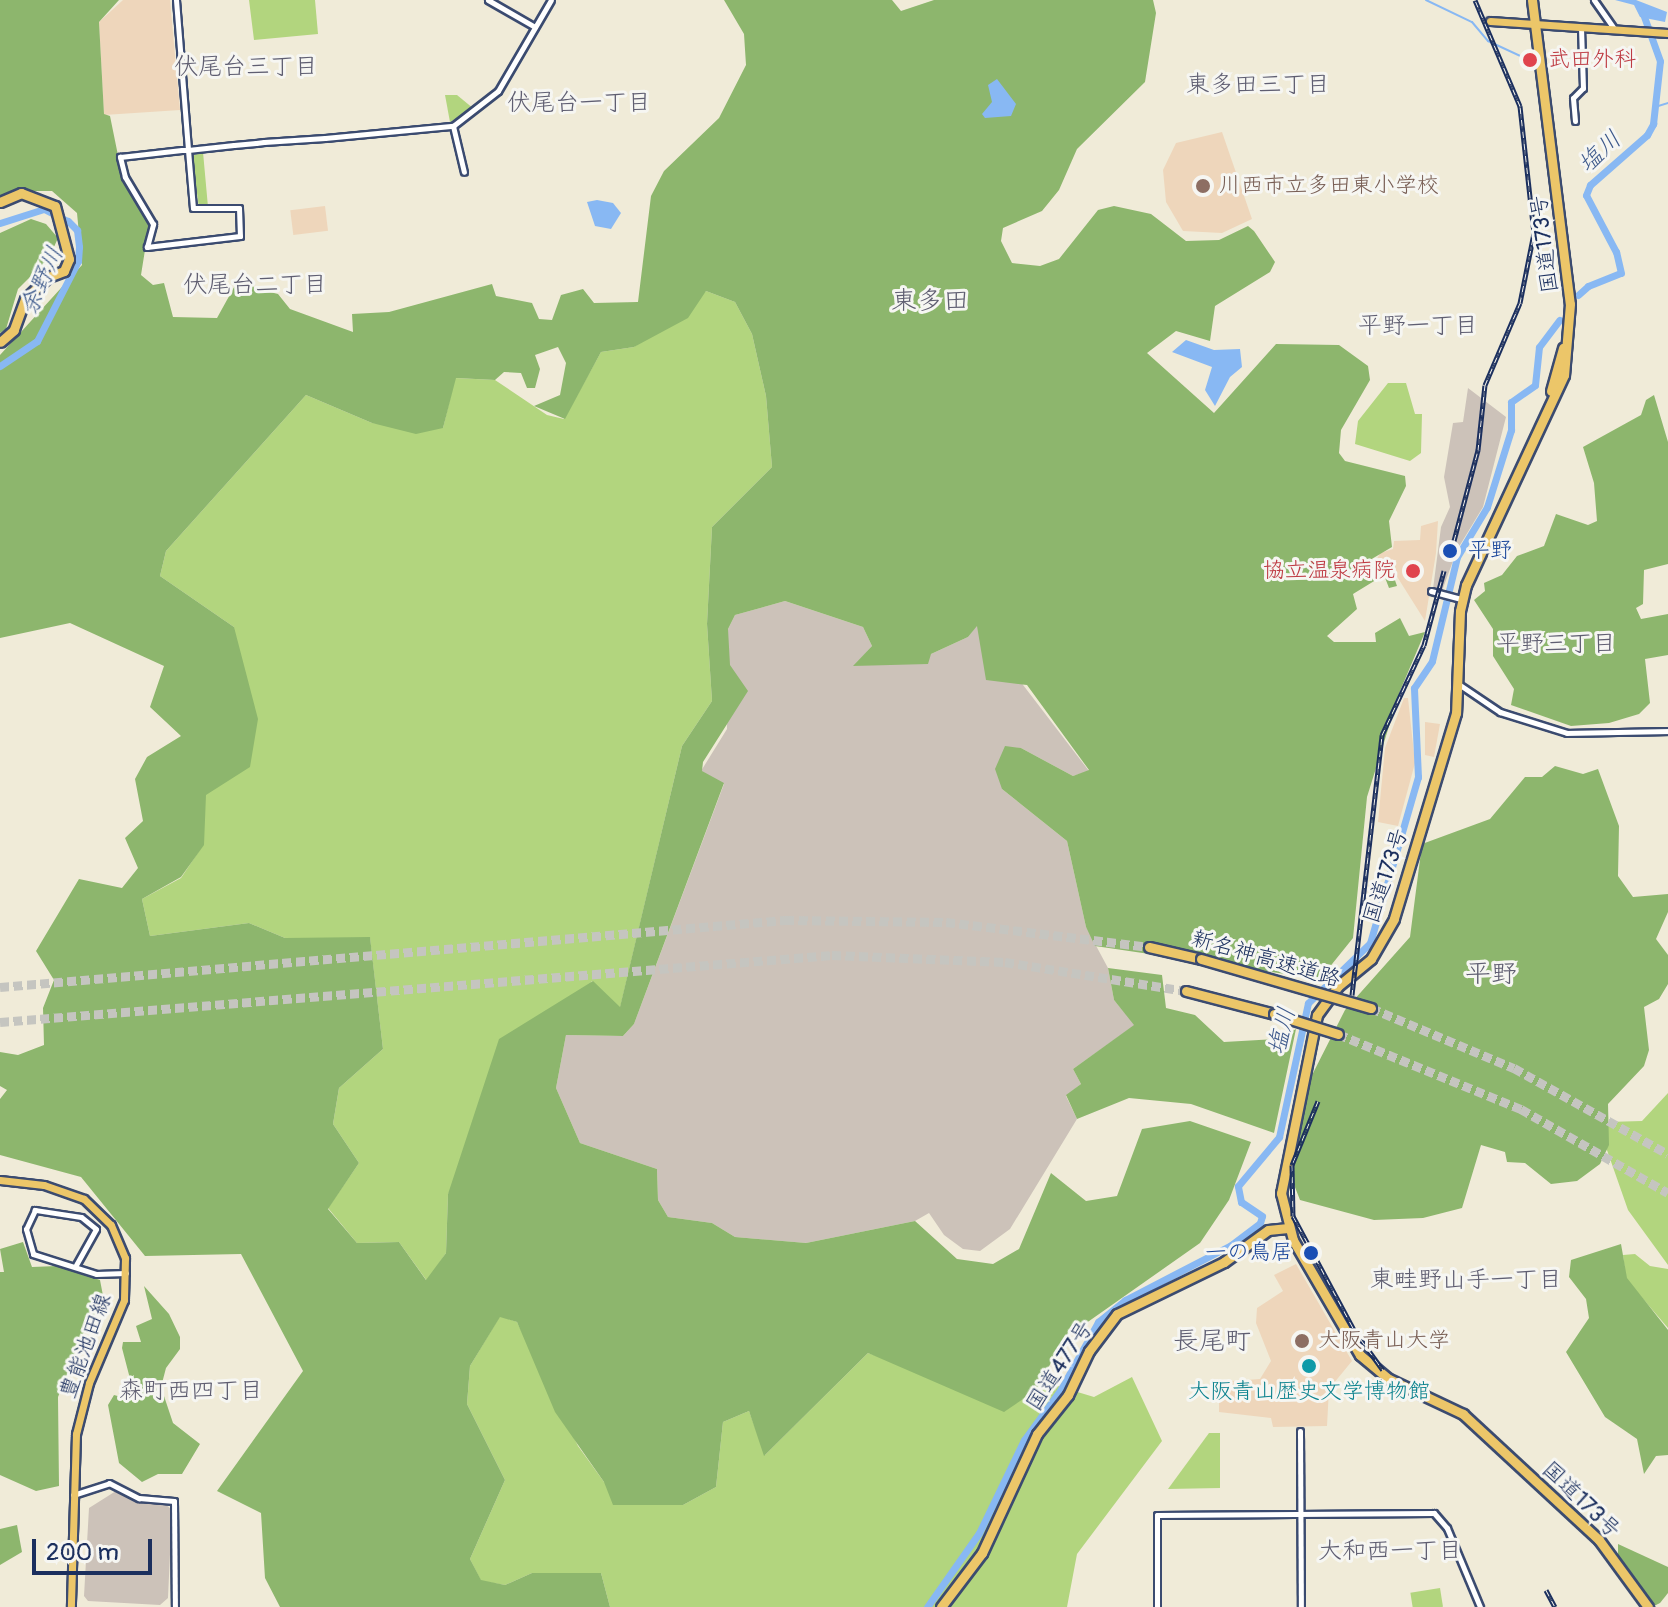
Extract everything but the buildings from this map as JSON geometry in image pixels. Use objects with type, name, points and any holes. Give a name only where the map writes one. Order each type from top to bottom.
[{"type":"highway","name":"国道173号","points":[[1530,0],[1570,304],[1569,350],[1549,413],[1457,598],[1458,684],[1386,927],[1367,956],[1319,1002],[1311,1019],[1277,1176],[1285,1227],[1360,1362],[1391,1385],[1457,1415],[1595,1544],[1646,1607]]},
{"type":"highway","points":[[0,202],[27,194],[57,209],[68,265],[25,299],[14,330],[0,342]]},
{"type":"highway","name":"新名神高速道路","points":[[1149,947],[1371,1008]]},
{"type":"highway","points":[[1186,991],[1338,1034]]},
{"type":"highway","name":"国道477号","points":[[941,1607],[982,1553],[1037,1434],[1068,1395],[1089,1351],[1117,1314],[1224,1262],[1268,1230],[1285,1227]]},
{"type":"main road","points":[[1490,21],[1668,33]]},
{"type":"main road","name":"豊能池田線","points":[[0,1180],[64,1190],[92,1205],[118,1236],[127,1273],[124,1300],[84,1401],[71,1495],[71,1607]]},
{"type":"street","points":[[176,0],[188,150],[193,208],[239,208],[240,236],[147,247],[153,224],[125,177],[120,157],[188,150],[453,126],[498,91],[551,0]]},
{"type":"street","points":[[488,0],[535,27]]},
{"type":"street","points":[[1594,0],[1613,27]]},
{"type":"street","points":[[1575,121],[1573,98],[1583,88],[1581,26]]},
{"type":"street","points":[[453,126],[464,172]]},
{"type":"street","points":[[1431,591],[1457,598]]},
{"type":"street","points":[[1458,684],[1500,712],[1567,733],[1668,731]]},
{"type":"street","points":[[76,1265],[96,1229],[81,1217],[35,1210],[26,1229],[32,1252],[96,1274],[127,1273]]},
{"type":"street","points":[[1300,1431],[1301,1607]]},
{"type":"street","points":[[71,1495],[109,1483],[139,1498],[174,1501],[175,1607]]},
{"type":"street","points":[[1157,1607],[1157,1515],[1434,1513],[1447,1528],[1480,1607]]},
{"type":"shaded area","points":[[123,0],[170,0],[180,110],[104,115],[99,22]]},
{"type":"shaded area","name":"川西市立多田東小学校","points":[[1222,132],[1252,219],[1222,233],[1183,231],[1166,202],[1163,170],[1176,143]]},
{"type":"shaded area","points":[[325,206],[328,231],[293,235],[290,210]]},
{"type":"shaded area","points":[[1468,388],[1506,417],[1483,507],[1457,550],[1442,591],[1433,589],[1441,527],[1450,507],[1444,477],[1453,423],[1463,422]]},
{"type":"shaded area","name":"協立温泉病院","points":[[1438,521],[1425,621],[1391,567],[1376,561],[1380,553],[1393,549],[1394,541],[1420,540],[1421,526]]},
{"type":"shaded area","points":[[785,601],[863,627],[872,646],[854,666],[931,654],[968,637],[977,625],[1089,771],[1073,776],[1021,748],[1002,789],[1067,841],[1086,927],[1108,968],[1114,1000],[1135,1025],[1073,1069],[1081,1084],[1066,1096],[1077,1119],[1010,1229],[980,1251],[963,1249],[944,1235],[929,1213],[915,1221],[806,1243],[735,1237],[712,1223],[668,1217],[658,1200],[657,1169],[580,1143],[556,1088],[566,1035],[623,1036],[634,1024],[724,784],[701,771],[727,729],[728,629],[735,615]]},
{"type":"shaded area","points":[[1404,698],[1408,698],[1415,763],[1398,826],[1378,822],[1385,748]]},
{"type":"shaded area","points":[[1425,722],[1440,724],[1434,757],[1425,755]]},
{"type":"shaded area","name":"大阪青山大学","points":[[1296,1264],[1352,1361],[1329,1389],[1327,1426],[1273,1427],[1271,1418],[1219,1412],[1219,1400],[1232,1381],[1260,1379],[1271,1361],[1256,1323],[1257,1308],[1283,1291],[1274,1275]]},
{"type":"shaded area","points":[[116,1491],[139,1502],[164,1503],[172,1510],[168,1598],[160,1605],[88,1601],[84,1596],[89,1508]]},
{"type":"green space","points":[[0,0],[119,0],[99,22],[104,114],[110,116],[123,180],[149,225],[141,275],[153,285],[164,283],[173,317],[217,318],[238,280],[250,279],[254,288],[278,294],[290,309],[353,332],[352,314],[389,312],[492,284],[496,296],[532,303],[539,319],[552,320],[561,295],[583,289],[594,303],[638,302],[651,196],[664,171],[719,118],[746,65],[744,34],[724,0],[892,0],[901,11],[934,0],[1153,0],[1156,13],[1145,82],[1077,149],[1059,190],[1042,211],[1003,228],[1001,241],[1012,263],[1040,266],[1059,259],[1098,210],[1114,206],[1151,214],[1186,241],[1219,240],[1248,226],[1275,262],[1270,272],[1215,306],[1210,341],[1176,331],[1147,353],[1214,413],[1276,344],[1339,345],[1368,366],[1370,380],[1341,430],[1339,453],[1345,461],[1405,476],[1406,486],[1389,521],[1392,547],[1370,560],[1373,566],[1391,569],[1397,586],[1389,588],[1384,575],[1353,594],[1357,609],[1327,636],[1334,642],[1376,642],[1375,633],[1400,618],[1409,636],[1425,632],[1400,691],[1367,797],[1353,938],[1320,979],[1095,946],[1086,927],[1067,841],[1002,789],[995,769],[1005,746],[1021,748],[1073,776],[1089,770],[1027,685],[986,680],[977,626],[968,637],[931,654],[928,664],[853,666],[872,646],[863,627],[785,601],[735,615],[728,629],[730,665],[748,691],[703,762],[702,771],[724,783],[634,1024],[623,1036],[566,1035],[556,1088],[580,1143],[657,1169],[658,1200],[668,1217],[712,1223],[735,1237],[806,1243],[915,1221],[957,1259],[993,1264],[1019,1249],[1051,1173],[1086,1201],[1117,1196],[1142,1129],[1190,1121],[1251,1142],[1229,1200],[1200,1243],[1065,1338],[1035,1391],[1004,1412],[868,1353],[764,1456],[749,1411],[723,1422],[716,1487],[683,1505],[613,1505],[604,1482],[555,1412],[517,1322],[500,1317],[470,1366],[467,1404],[505,1480],[470,1559],[481,1580],[505,1585],[532,1573],[601,1573],[610,1607],[280,1607],[265,1578],[261,1513],[217,1491],[303,1371],[241,1254],[145,1256],[81,1177],[0,1155],[0,1099],[7,1090],[0,1086],[0,1052],[18,1055],[44,1045],[43,1008],[54,980],[36,951],[79,879],[122,888],[138,868],[125,838],[143,821],[135,779],[147,757],[181,736],[150,707],[164,666],[70,623],[0,638],[0,355],[82,265],[77,213],[52,191],[14,191],[0,198]],"holes":[[[706,291],[735,302],[752,334],[766,396],[772,467],[712,527],[707,624],[712,701],[682,746],[620,1007],[593,981],[499,1039],[448,1194],[446,1253],[426,1280],[399,1242],[357,1243],[328,1209],[359,1163],[333,1124],[339,1088],[383,1049],[370,937],[285,938],[249,923],[150,936],[142,899],[181,877],[204,845],[206,795],[250,767],[258,719],[234,627],[160,576],[166,551],[306,395],[372,423],[416,434],[443,428],[456,378],[495,380],[504,372],[521,373],[527,388],[535,388],[540,369],[535,355],[558,347],[566,363],[560,395],[534,406],[565,419],[601,352],[634,347],[688,318]]]},
{"type":"green space","points":[[249,0],[315,0],[318,34],[254,40]]},
{"type":"green space","points":[[445,95],[457,95],[474,109],[450,122]]},
{"type":"green space","points":[[203,152],[208,207],[199,208],[192,156]]},
{"type":"green space","points":[[31,219],[46,224],[58,238],[49,258],[18,289],[6,329],[0,333],[0,233]]},
{"type":"green space","points":[[706,291],[735,302],[752,334],[766,396],[772,467],[712,527],[707,624],[712,701],[682,746],[620,1008],[592,981],[448,1194],[446,1253],[427,1281],[399,1242],[357,1243],[328,1208],[359,1163],[333,1124],[339,1088],[383,1049],[370,938],[285,938],[249,923],[150,936],[142,899],[181,878],[203,845],[205,795],[234,627],[160,576],[166,551],[306,395],[372,423],[443,428],[455,378],[495,380],[547,415],[564,419],[601,352],[634,347]]},
{"type":"green space","points":[[1388,383],[1406,383],[1415,414],[1422,414],[1421,453],[1410,461],[1355,444],[1358,421]]},
{"type":"green space","points":[[1654,395],[1668,442],[1668,564],[1644,570],[1643,604],[1636,608],[1641,619],[1668,614],[1668,655],[1645,659],[1650,703],[1639,714],[1609,723],[1571,726],[1511,705],[1514,689],[1493,656],[1493,629],[1474,600],[1485,591],[1484,583],[1502,575],[1517,556],[1544,546],[1556,514],[1588,525],[1597,521],[1594,483],[1583,447],[1641,415],[1646,400]]},
{"type":"green space","points":[[1555,766],[1583,774],[1598,769],[1619,826],[1618,876],[1633,897],[1668,894],[1668,912],[1656,939],[1668,955],[1668,984],[1659,999],[1644,1007],[1649,1050],[1644,1066],[1608,1104],[1609,1145],[1600,1164],[1577,1181],[1551,1184],[1525,1163],[1507,1162],[1505,1152],[1481,1145],[1462,1208],[1423,1218],[1374,1220],[1300,1200],[1291,1177],[1308,1083],[1345,1010],[1410,937],[1422,844],[1490,819],[1525,777],[1542,777]]},
{"type":"green space","points":[[1108,968],[1162,975],[1166,1008],[1195,1015],[1224,1042],[1278,1039],[1296,1029],[1274,1133],[1191,1104],[1129,1098],[1077,1119],[1066,1095],[1081,1084],[1073,1069],[1134,1025],[1114,1000]]},
{"type":"green space","points":[[1668,1093],[1668,1265],[1628,1210],[1601,1133],[1607,1122],[1642,1121]]},
{"type":"green space","points":[[23,1242],[32,1267],[57,1266],[100,1280],[105,1306],[84,1332],[58,1397],[59,1486],[36,1491],[0,1475],[0,1272],[4,1272],[0,1249]]},
{"type":"green space","points":[[1621,1244],[1627,1278],[1668,1330],[1668,1455],[1656,1456],[1644,1474],[1637,1439],[1605,1417],[1566,1352],[1589,1318],[1586,1299],[1569,1277],[1571,1260]]},
{"type":"green space","points":[[1635,1254],[1650,1266],[1668,1269],[1668,1328],[1626,1279],[1623,1255]]},
{"type":"green space","points":[[144,1286],[169,1314],[180,1337],[180,1349],[166,1368],[161,1387],[173,1423],[200,1444],[182,1474],[158,1474],[142,1482],[119,1463],[108,1405],[114,1395],[132,1400],[134,1394],[122,1348],[123,1342],[141,1342],[136,1326],[152,1319]]},
{"type":"green space","points":[[500,1316],[517,1322],[578,1446],[604,1482],[683,1505],[716,1487],[723,1422],[749,1411],[765,1455],[868,1353],[1014,1402],[1051,1384],[1094,1397],[1132,1377],[1162,1441],[1077,1554],[1067,1607],[610,1607],[601,1573],[532,1573],[505,1585],[481,1581],[470,1559],[505,1480],[467,1404],[470,1366]]},
{"type":"green space","points":[[1209,1433],[1220,1433],[1220,1488],[1168,1489]]},
{"type":"green space","points":[[17,1525],[22,1552],[0,1565],[0,1529]]},
{"type":"green space","points":[[1618,1544],[1668,1567],[1668,1593],[1660,1603],[1654,1606],[1618,1555]]},
{"type":"green space","points":[[1440,1588],[1443,1607],[1413,1607],[1410,1593]]},
{"type":"water","points":[[1615,0],[1636,0],[1667,12],[1665,22],[1640,17],[1634,5]]},
{"type":"water","points":[[997,79],[1016,104],[1011,116],[985,118],[982,114],[992,102],[988,85]]},
{"type":"water","points":[[587,202],[613,203],[621,213],[611,229],[595,226]]},
{"type":"water","points":[[1186,340],[1214,350],[1240,349],[1242,367],[1230,377],[1215,406],[1205,390],[1212,367],[1172,352]]},
{"type":"waterway","points":[[1426,0],[1472,22],[1488,41],[1529,60]]},
{"type":"waterway","name":"塩川","points":[[1578,295],[1588,286],[1621,273],[1616,252],[1586,195],[1590,185],[1647,135],[1653,124],[1660,61],[1642,11]]},
{"type":"waterway","points":[[1655,107],[1668,103]]},
{"type":"waterway","name":"余野川","points":[[0,223],[44,209],[68,221],[77,230],[79,247],[78,261],[37,341],[0,366]]},
{"type":"waterway","name":"塩川","points":[[927,1607],[979,1533],[1024,1440],[1061,1389],[1098,1322],[1125,1300],[1231,1245],[1260,1223],[1262,1216],[1241,1202],[1238,1186],[1279,1137],[1308,1003],[1370,943],[1418,777],[1414,688],[1432,661],[1457,557],[1487,507],[1511,430],[1511,402],[1535,385],[1539,347],[1559,320]]},
{"type":"tunnel","points":[[0,987],[785,920],[946,922],[1149,947]]},
{"type":"tunnel","points":[[0,1022],[832,955],[1005,962],[1186,991]]},
{"type":"tunnel","points":[[1371,1008],[1514,1068],[1668,1154]]},
{"type":"tunnel","points":[[1338,1034],[1521,1109],[1668,1193]]},
{"type":"railway","points":[[1451,552],[1478,450],[1485,385],[1520,303],[1534,233],[1520,106],[1475,0]]},
{"type":"railway","points":[[1352,995],[1382,735],[1424,645],[1444,571]]},
{"type":"railway","points":[[1318,1101],[1292,1165],[1293,1216],[1354,1330],[1383,1370]]},
{"type":"railway","points":[[1546,1590],[1555,1607]]},
{"type":"place","name":"武田外科","points":[[1530,60]]},
{"type":"place","name":"川西市立多田東小学校","points":[[1203,186]]},
{"type":"place","name":"平野","points":[[1450,551]]},
{"type":"place","name":"協立温泉病院","points":[[1413,571]]},
{"type":"place","name":"一の鳥居","points":[[1311,1253]]},
{"type":"place","name":"大阪青山大学","points":[[1302,1341]]},
{"type":"place","name":"大阪青山歴史文学博物館","points":[[1309,1366]]},
{"type":"district","name":"伏尾台三丁目","points":[[246,67]]},
{"type":"district","name":"東多田三丁目","points":[[1258,85]]},
{"type":"district","name":"伏尾台一丁目","points":[[579,103]]},
{"type":"district","name":"伏尾台二丁目","points":[[255,285]]},
{"type":"district","name":"東多田","points":[[930,302]]},
{"type":"district","name":"平野一丁目","points":[[1418,326]]},
{"type":"district","name":"平野三丁目","points":[[1556,644]]},
{"type":"district","name":"平野","points":[[1491,975]]},
{"type":"district","name":"東畦野山手一丁目","points":[[1466,1280]]},
{"type":"district","name":"長尾町","points":[[1212,1342]]},
{"type":"district","name":"森町西四丁目","points":[[191,1391]]},
{"type":"district","name":"大和西一丁目","points":[[1390,1551]]}]
